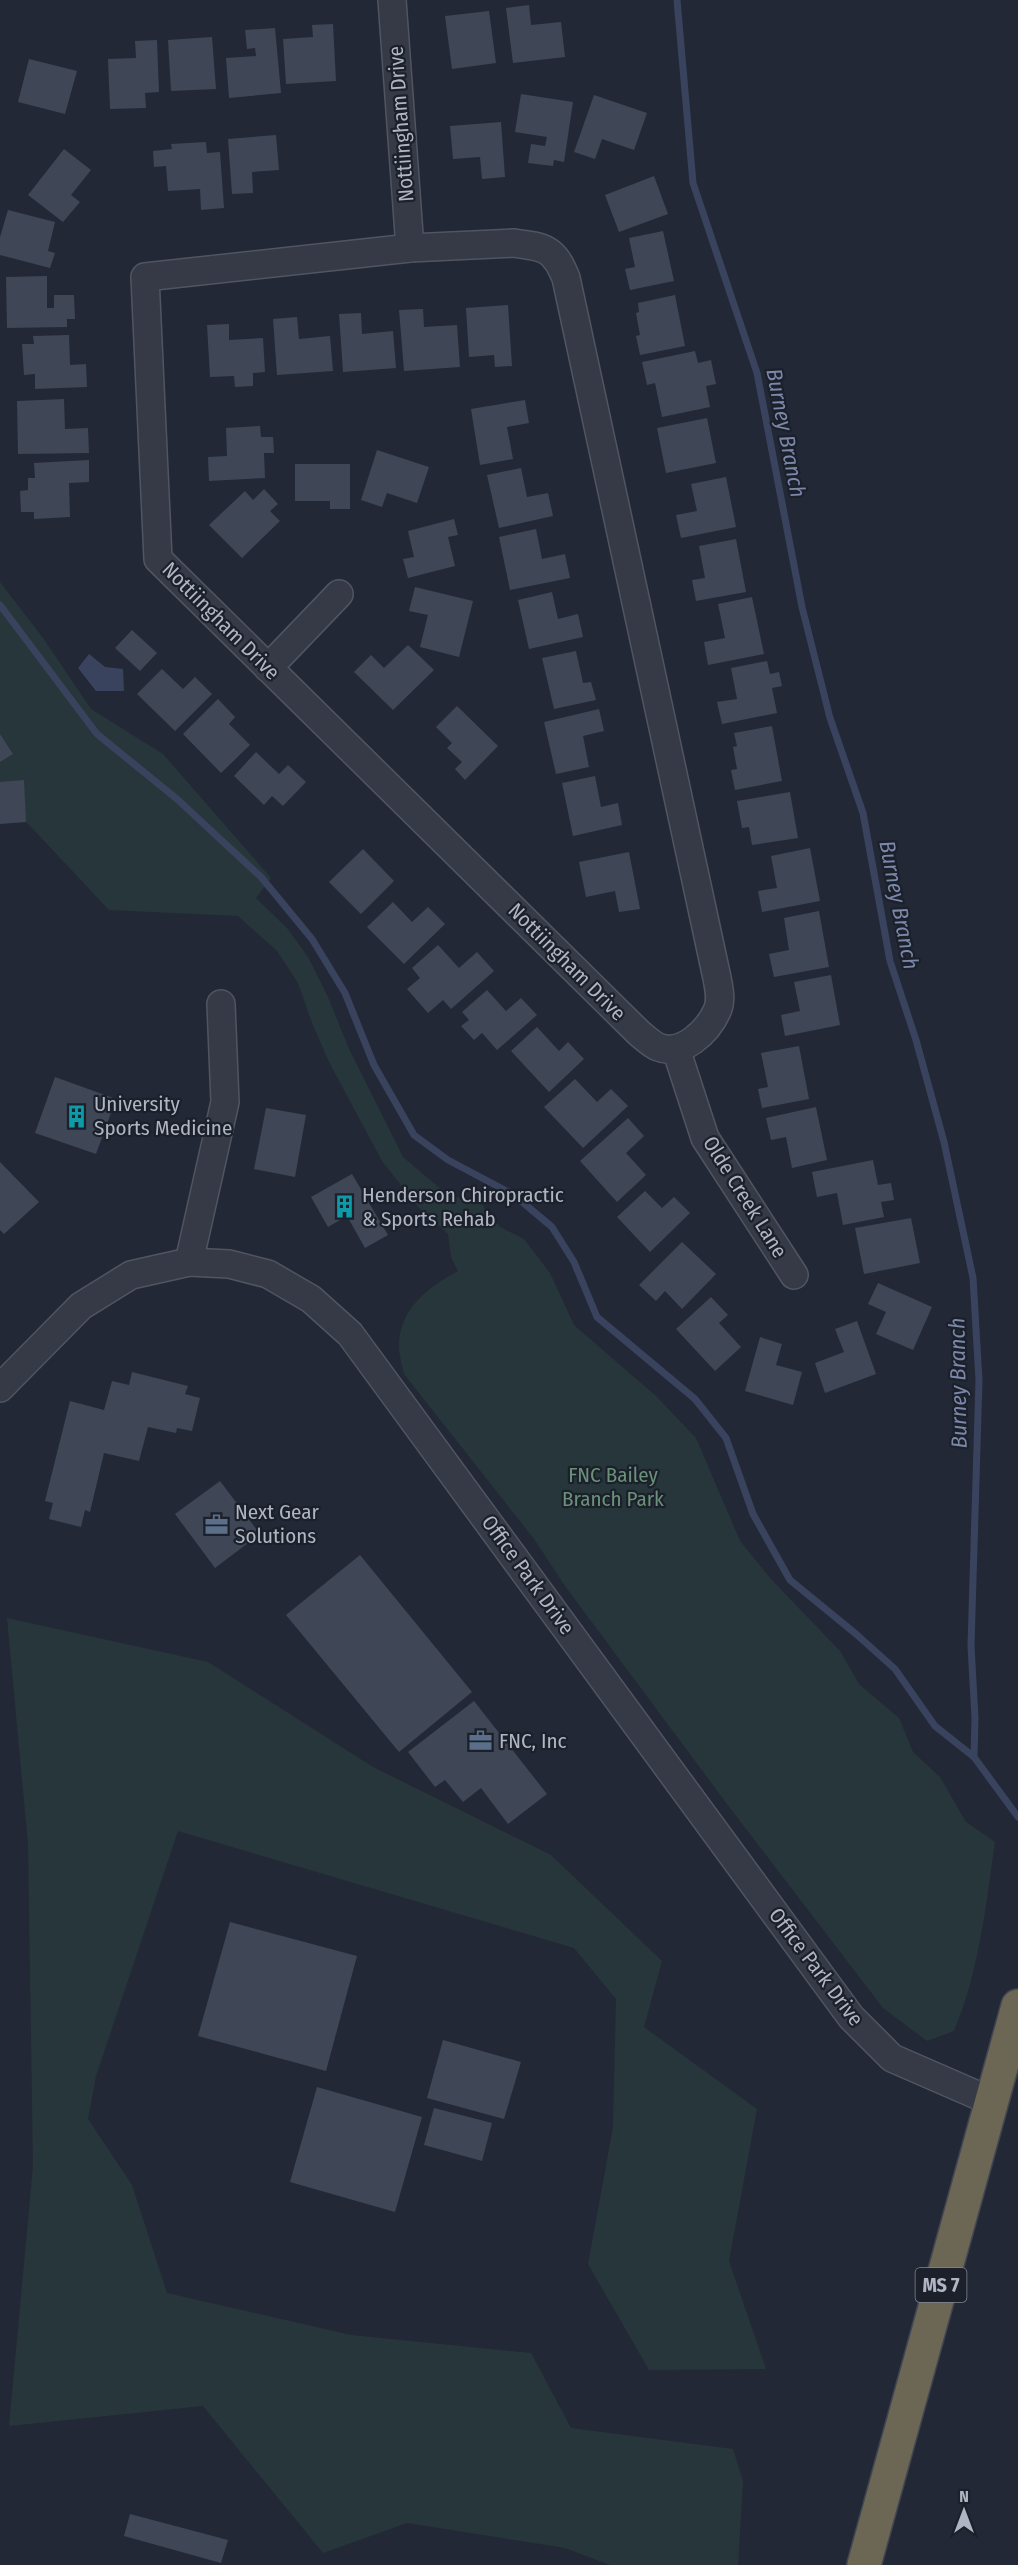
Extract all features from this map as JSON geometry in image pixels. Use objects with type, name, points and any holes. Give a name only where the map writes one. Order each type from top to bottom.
[{"type":"highway","name":"MS 7","points":[[864,2565],[1018,2006]]},
{"type":"street","name":"Nottiingham Drive","points":[[392,0],[410,248]]},
{"type":"street","name":"Nottiingham Drive","points":[[514,243],[542,247],[558,258],[566,278],[720,996],[717,1011],[699,1037],[676,1049],[658,1047],[639,1032],[158,559],[145,277],[410,248],[514,243]]},
{"type":"street","points":[[268,668],[339,594]]},
{"type":"street","points":[[189,1262],[225,1102],[221,1004]]},
{"type":"street","name":"Olde Creek Lane","points":[[676,1049],[705,1138],[794,1275]]},
{"type":"street","name":"Office Park Drive","points":[[0,1388],[81,1306],[131,1275],[189,1262],[230,1264],[268,1274],[311,1299],[350,1334],[851,2017],[892,2058],[993,2102]]},
{"type":"green space","name":"FNC Bailey Branch Park","points":[[0,582],[43,638],[91,709],[163,754],[271,878],[256,898],[287,928],[308,957],[328,997],[349,1049],[403,1157],[448,1195],[479,1201],[500,1227],[524,1239],[550,1273],[574,1325],[656,1396],[696,1438],[740,1541],[770,1578],[840,1651],[859,1684],[899,1718],[913,1752],[940,1777],[966,1822],[995,1842],[976,1962],[963,2009],[954,2031],[927,2041],[883,2008],[727,1804],[565,1586],[534,1539],[404,1374],[399,1346],[404,1321],[410,1310],[426,1292],[458,1271],[451,1257],[448,1234],[418,1207],[382,1161],[329,1062],[298,983],[277,951],[238,916],[109,910],[0,794]]},
{"type":"green space","points":[[7,1618],[208,1662],[373,1767],[551,1855],[662,1961],[644,2027],[757,2109],[729,2261],[766,2369],[649,2370],[588,2264],[613,2127],[616,1999],[574,1948],[178,1831],[96,2076],[88,2119],[132,2185],[167,2293],[351,2335],[531,2353],[571,2428],[733,2449],[743,2481],[738,2565],[610,2565],[565,2548],[407,2523],[323,2553],[203,2406],[9,2426],[33,2166],[28,1844]]},
{"type":"water","points":[[89,654],[105,667],[123,669],[124,691],[96,691],[78,668]]},
{"type":"building","points":[[529,5],[531,25],[561,22],[565,57],[513,63],[506,8]]},
{"type":"building","points":[[489,11],[496,63],[452,69],[445,16]]},
{"type":"building","points":[[333,24],[336,81],[286,84],[283,39],[313,37],[312,25]]},
{"type":"building","points":[[275,28],[281,93],[229,98],[226,58],[256,56],[255,48],[247,49],[245,30]]},
{"type":"building","points":[[212,37],[216,89],[171,91],[168,40]]},
{"type":"building","points":[[157,40],[159,92],[145,93],[146,108],[110,109],[108,59],[136,58],[135,41]]},
{"type":"building","points":[[29,59],[77,71],[65,114],[18,102]]},
{"type":"building","points":[[521,94],[573,102],[564,162],[554,160],[553,166],[528,163],[531,144],[545,146],[547,137],[515,132]]},
{"type":"building","points":[[594,95],[647,113],[634,150],[602,139],[595,159],[574,152]]},
{"type":"building","points":[[501,122],[505,177],[482,179],[480,157],[453,159],[450,126]]},
{"type":"building","points":[[276,135],[279,170],[252,172],[253,193],[232,194],[228,139]]},
{"type":"building","points":[[206,142],[207,153],[220,152],[224,208],[201,210],[200,189],[168,191],[166,166],[154,167],[153,151],[172,149],[171,144]]},
{"type":"building","points":[[64,149],[91,170],[71,195],[80,202],[63,222],[28,195]]},
{"type":"building","points":[[654,176],[668,214],[619,232],[605,195]]},
{"type":"building","points":[[8,210],[55,222],[48,251],[55,253],[50,268],[0,255],[0,237]]},
{"type":"building","points":[[663,231],[674,281],[630,290],[625,269],[635,267],[629,238]]},
{"type":"building","points":[[47,276],[47,308],[54,308],[54,295],[74,295],[75,319],[67,319],[67,327],[7,328],[6,277]]},
{"type":"building","points":[[675,295],[685,346],[640,355],[636,336],[640,335],[636,313],[639,312],[638,303]]},
{"type":"building","points":[[508,305],[512,366],[495,367],[494,355],[469,357],[466,308]]},
{"type":"building","points":[[423,309],[424,327],[457,325],[460,367],[404,371],[399,310]]},
{"type":"building","points":[[361,313],[362,334],[393,331],[396,368],[343,372],[339,314]]},
{"type":"building","points":[[297,317],[299,339],[330,336],[333,371],[277,375],[273,319]]},
{"type":"building","points":[[229,324],[229,340],[263,338],[265,372],[253,373],[253,386],[235,387],[234,376],[210,377],[207,325]]},
{"type":"building","points":[[69,335],[70,365],[86,364],[87,387],[35,389],[35,374],[24,375],[22,344],[34,344],[33,336]]},
{"type":"building","points":[[695,351],[698,363],[711,360],[716,384],[706,386],[710,407],[662,417],[655,383],[647,385],[642,362]]},
{"type":"building","points":[[64,399],[65,429],[88,428],[89,453],[18,454],[17,401]]},
{"type":"building","points":[[525,400],[529,423],[507,427],[513,459],[480,465],[471,409]]},
{"type":"building","points":[[707,418],[716,463],[666,473],[657,428]]},
{"type":"building","points":[[260,426],[261,437],[273,437],[274,453],[264,453],[265,478],[209,481],[208,457],[227,456],[226,428]]},
{"type":"building","points":[[377,450],[429,467],[417,503],[387,493],[382,507],[361,500]]},
{"type":"building","points":[[89,460],[89,482],[69,483],[70,517],[34,519],[34,512],[21,512],[20,491],[28,490],[28,478],[35,478],[34,463]]},
{"type":"building","points":[[295,464],[350,464],[350,509],[330,509],[330,501],[295,501]]},
{"type":"building","points":[[521,468],[527,497],[548,493],[553,516],[499,528],[487,475]]},
{"type":"building","points":[[726,477],[736,527],[681,538],[676,515],[697,511],[691,484]]},
{"type":"building","points":[[264,489],[278,504],[270,511],[280,521],[242,558],[209,525],[245,491],[253,500]]},
{"type":"building","points":[[454,519],[458,535],[448,537],[455,566],[408,578],[403,559],[414,557],[408,531]]},
{"type":"building","points":[[536,529],[542,559],[565,554],[570,578],[510,590],[499,537]]},
{"type":"building","points":[[736,539],[746,592],[696,601],[692,580],[705,578],[699,546]]},
{"type":"building","points":[[415,587],[473,601],[459,657],[420,647],[428,615],[409,611]]},
{"type":"building","points":[[552,592],[558,619],[578,614],[583,637],[529,649],[518,600]]},
{"type":"building","points":[[752,597],[764,654],[708,665],[704,642],[725,638],[718,604]]},
{"type":"building","points":[[132,630],[157,653],[140,671],[115,648]]},
{"type":"building","points":[[408,645],[434,670],[393,710],[354,672],[371,655],[384,668]]},
{"type":"building","points":[[576,651],[583,683],[591,682],[596,700],[554,709],[542,658]]},
{"type":"building","points":[[767,661],[770,674],[779,672],[782,686],[772,688],[777,713],[722,724],[717,702],[737,699],[731,668]]},
{"type":"building","points":[[162,669],[183,689],[195,677],[212,694],[175,731],[137,694]]},
{"type":"building","points":[[218,699],[235,717],[229,724],[250,745],[221,773],[183,734]]},
{"type":"building","points":[[457,706],[498,746],[465,780],[455,769],[462,762],[447,748],[452,743],[436,727]]},
{"type":"building","points":[[599,709],[604,731],[583,736],[589,767],[556,774],[544,722]]},
{"type":"building","points":[[772,726],[782,781],[735,790],[731,770],[737,769],[733,747],[737,746],[734,733]]},
{"type":"building","points":[[0,734],[13,754],[0,762]]},
{"type":"building","points":[[256,752],[279,774],[288,765],[306,782],[283,806],[272,796],[264,805],[234,776]]},
{"type":"building","points":[[595,776],[601,807],[618,803],[622,825],[573,836],[562,783]]},
{"type":"building","points":[[24,780],[26,822],[0,824],[0,782]]},
{"type":"building","points":[[790,792],[798,838],[752,845],[749,827],[742,828],[737,801]]},
{"type":"building","points":[[810,848],[820,901],[762,912],[758,891],[777,888],[771,856]]},
{"type":"building","points":[[363,849],[394,881],[361,914],[329,882]]},
{"type":"building","points":[[629,852],[640,909],[619,912],[615,891],[586,897],[579,862]]},
{"type":"building","points":[[393,902],[412,922],[428,907],[445,924],[404,964],[367,927]]},
{"type":"building","points":[[819,911],[829,967],[774,977],[769,954],[789,950],[784,918]]},
{"type":"building","points":[[438,945],[459,968],[477,952],[494,971],[451,1009],[443,1000],[428,1013],[407,989],[420,978],[412,968]]},
{"type":"building","points":[[831,975],[840,1025],[785,1036],[781,1015],[800,1011],[794,982]]},
{"type":"building","points":[[487,990],[506,1011],[521,998],[537,1015],[497,1050],[482,1033],[474,1040],[461,1026],[469,1020],[462,1012]]},
{"type":"building","points":[[537,1027],[559,1051],[568,1042],[584,1059],[549,1092],[511,1051]]},
{"type":"building","points":[[799,1046],[809,1099],[762,1108],[758,1089],[768,1087],[761,1053]]},
{"type":"building","name":"University Sports Medicine","points":[[55,1077],[116,1099],[96,1154],[35,1133]]},
{"type":"building","points":[[575,1079],[597,1102],[611,1089],[628,1106],[583,1148],[544,1107]]},
{"type":"building","points":[[816,1107],[827,1160],[792,1168],[786,1137],[771,1140],[766,1118]]},
{"type":"building","points":[[266,1108],[306,1115],[295,1177],[254,1169]]},
{"type":"building","points":[[628,1118],[644,1136],[626,1153],[646,1175],[617,1202],[580,1161]]},
{"type":"building","points":[[873,1160],[878,1185],[891,1183],[894,1200],[881,1202],[884,1217],[843,1225],[837,1193],[817,1197],[812,1172]]},
{"type":"building","points":[[0,1162],[39,1202],[4,1234],[0,1230]]},
{"type":"building","name":"Henderson Chiropractic & Sports Rehab","points":[[352,1174],[388,1235],[365,1248],[347,1216],[328,1227],[311,1197]]},
{"type":"building","points":[[645,1191],[662,1208],[674,1197],[690,1213],[650,1252],[617,1217]]},
{"type":"building","points":[[911,1218],[920,1263],[864,1274],[855,1228]]},
{"type":"building","points":[[682,1242],[716,1274],[682,1309],[665,1291],[656,1301],[639,1285]]},
{"type":"building","points":[[878,1283],[932,1307],[913,1350],[876,1334],[886,1312],[868,1304]]},
{"type":"building","points":[[711,1297],[728,1315],[719,1323],[741,1347],[715,1371],[676,1329]]},
{"type":"building","points":[[857,1321],[876,1374],[825,1393],[815,1363],[844,1352],[835,1329]]},
{"type":"building","points":[[760,1337],[782,1344],[776,1365],[802,1372],[793,1405],[745,1391]]},
{"type":"building","points":[[132,1372],[188,1386],[185,1394],[200,1398],[192,1431],[177,1428],[176,1433],[148,1427],[139,1461],[104,1453],[90,1512],[85,1510],[81,1527],[49,1519],[53,1503],[45,1501],[70,1401],[104,1410],[112,1381],[129,1385]]},
{"type":"building","name":"Next Gear Solutions","points":[[220,1481],[260,1534],[215,1568],[175,1514]]},
{"type":"building","points":[[360,1555],[472,1692],[399,1752],[286,1615]]},
{"type":"building","points":[[474,1701],[547,1794],[508,1824],[481,1788],[463,1802],[445,1780],[435,1787],[408,1752]]},
{"type":"building","points":[[230,1922],[357,1956],[326,2071],[198,2036]]},
{"type":"building","points":[[443,2040],[521,2062],[504,2119],[427,2098]]},
{"type":"building","points":[[317,2087],[422,2117],[395,2212],[290,2182]]},
{"type":"building","points":[[434,2108],[492,2123],[482,2161],[424,2145]]},
{"type":"building","points":[[130,2514],[228,2540],[221,2563],[124,2536]]},
{"type":"waterway","name":"Burney Branch","points":[[677,0],[693,183],[757,373],[802,607],[830,718],[863,813],[890,961],[916,1040],[944,1142],[973,1278],[979,1380],[971,1646],[975,1718],[974,1757]]},
{"type":"waterway","points":[[0,605],[97,734],[177,799],[261,877],[312,939],[345,993],[374,1065],[414,1135],[448,1160],[514,1195],[552,1227],[574,1262],[597,1317],[695,1399],[726,1438],[753,1514],[790,1580],[895,1669],[935,1726],[974,1757],[1018,1817]]},
{"type":"place","name":"University Sports Medicine","points":[[76,1116]]},
{"type":"place","name":"Henderson Chiropractic & Sports Rehab","points":[[344,1207]]},
{"type":"place","name":"Next Gear Solutions","points":[[217,1524]]},
{"type":"place","name":"FNC, Inc","points":[[481,1741]]}]
